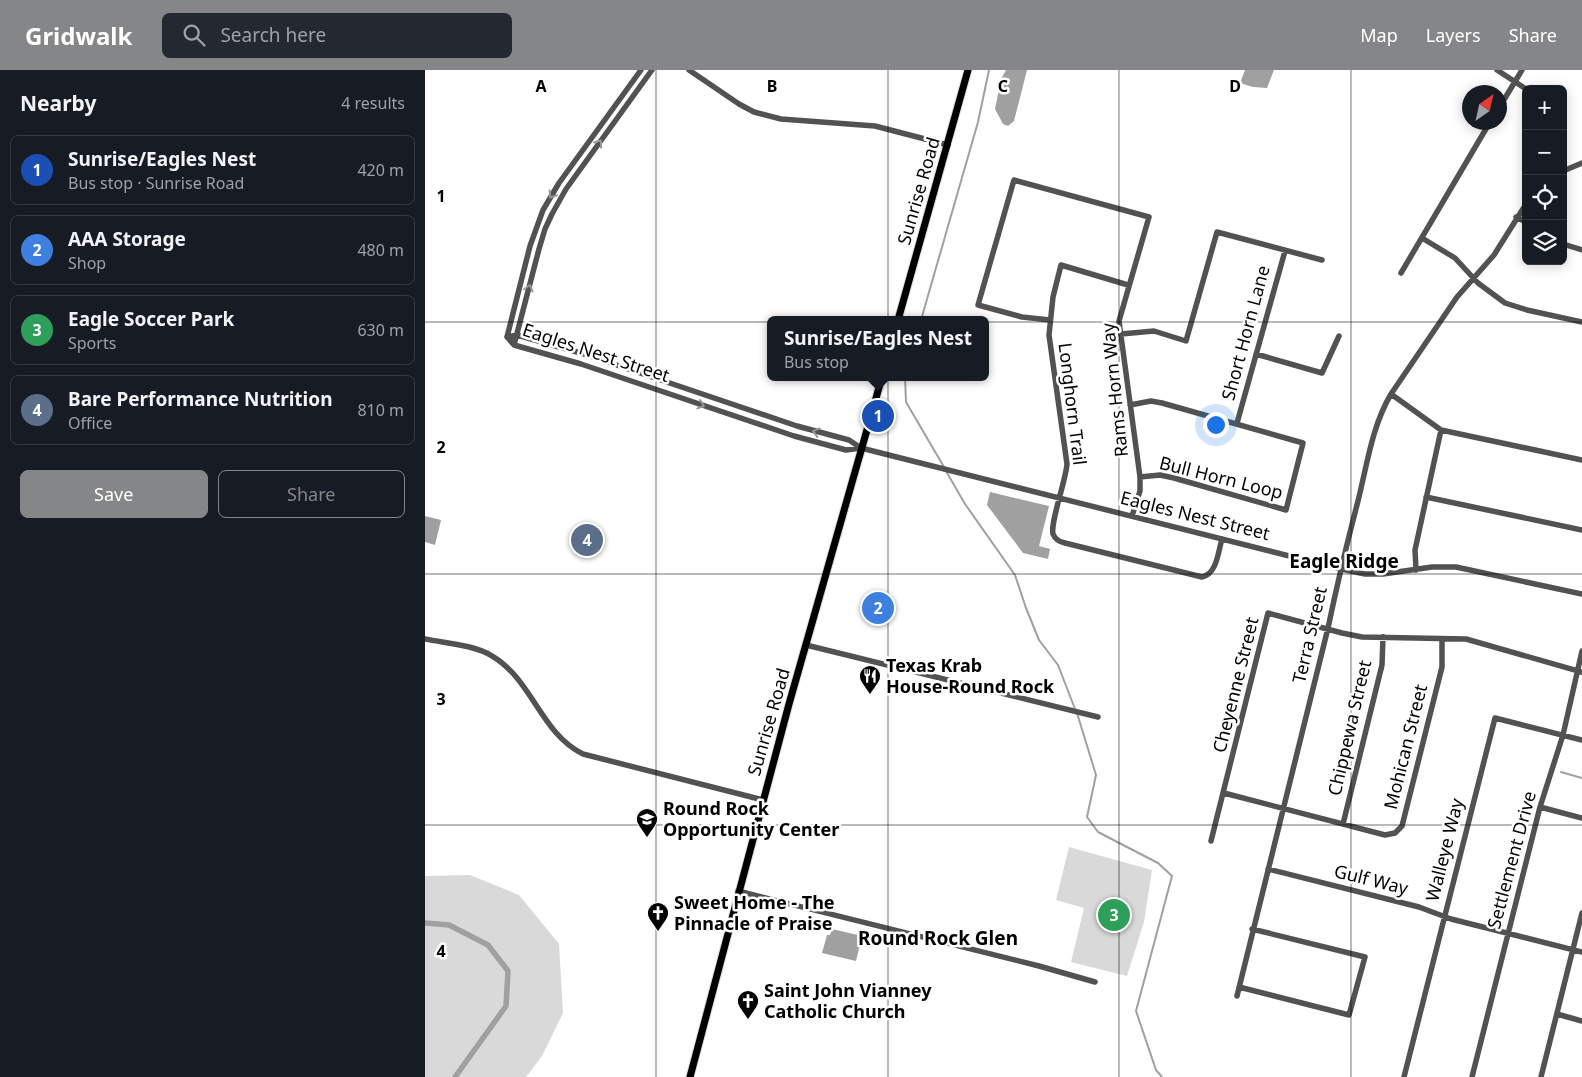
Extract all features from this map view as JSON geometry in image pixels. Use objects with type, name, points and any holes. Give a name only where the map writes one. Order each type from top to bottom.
[{"type":"main road","name":"Sunrise Road","points":[[899,316],[968,70]]},
{"type":"main road","name":"Sunrise Road","points":[[690,1077],[738,891],[881,381]]},
{"type":"street","points":[[507,338],[530,246],[543,210],[559,183],[641,70]]},
{"type":"street","points":[[514,345],[545,229],[558,201],[652,70]]},
{"type":"street","points":[[689,70],[739,104],[765,116],[781,119],[875,126],[948,145]]},
{"type":"street","points":[[1497,70],[1522,85]]},
{"type":"street","points":[[1507,95],[1522,70]]},
{"type":"street","points":[[1401,272],[1485,130]]},
{"type":"street","points":[[1567,168],[1582,163]]},
{"type":"street","name":"Rams Horn Way","points":[[1050,320],[1023,317],[978,305],[1014,180],[1149,217],[1128,284],[1119,321],[1140,477],[1140,491],[1132,516]]},
{"type":"street","name":"Terra Street","points":[[1237,996],[1341,569],[1382,411],[1391,394],[1457,297],[1475,279],[1494,255],[1522,210]]},
{"type":"street","points":[[1517,217],[1522,220]]},
{"type":"street","points":[[1121,334],[1154,331],[1186,340],[1217,232],[1322,260]]},
{"type":"street","points":[[1422,238],[1455,258],[1489,292],[1505,303],[1527,310],[1582,322]]},
{"type":"street","points":[[1567,245],[1582,250]]},
{"type":"street","name":"Short Horn Lane","points":[[1237,423],[1285,251]]},
{"type":"street","name":"Longhorn Trail","points":[[1128,284],[1061,264],[1050,320],[1049,335],[1067,454],[1067,474],[1053,531],[1056,538],[1065,543],[1202,577],[1211,572],[1215,567],[1222,539]]},
{"type":"street","name":"Eagles Nest Street","points":[[861,448],[846,450],[794,436],[581,364],[514,345],[507,338],[517,335],[584,354],[797,426],[849,440],[861,448],[1341,569],[1374,574],[1438,567],[1464,568],[1582,594]]},
{"type":"street","points":[[1256,354],[1322,372],[1339,336]]},
{"type":"street","points":[[1391,394],[1441,430],[1582,460]]},
{"type":"street","name":"Bull Horn Loop","points":[[1131,406],[1151,401],[1163,403],[1303,443],[1286,510],[1174,478],[1160,475],[1140,477]]},
{"type":"street","points":[[1416,570],[1415,550],[1441,430]]},
{"type":"street","points":[[1426,497],[1582,530]]},
{"type":"street","name":"Cheyenne Street","points":[[1211,841],[1269,613],[1349,634],[1473,640],[1580,671]]},
{"type":"street","name":"Chippewa Street","points":[[1343,824],[1382,665],[1383,637]]},
{"type":"street","points":[[425,639],[479,650],[492,655],[512,672],[564,741],[583,754],[763,800]]},
{"type":"street","name":"Mohican Street","points":[[1224,793],[1390,835],[1395,833],[1402,826],[1442,667],[1442,639]]},
{"type":"street","points":[[806,645],[1098,717]]},
{"type":"street","name":"Settlement Drive","points":[[1473,1077],[1540,807],[1563,735],[1580,671],[1582,651]]},
{"type":"street","name":"Walleye Way","points":[[1404,1077],[1495,718],[1582,740]]},
{"type":"street","points":[[1540,807],[1582,818]]},
{"type":"street","name":"Gulf Way","points":[[1268,869],[1419,907],[1444,916],[1582,952]]},
{"type":"street","points":[[738,891],[1039,966],[1095,982]]},
{"type":"street","points":[[1541,1077],[1582,913]]},
{"type":"street","points":[[1239,987],[1349,1015],[1365,958],[1252,929]]},
{"type":"street","points":[[1557,1014],[1582,1021]]},
{"type":"shaded area","points":[[1006,70],[1027,70],[1014,121],[1008,126],[1003,124],[995,109],[1001,79]]},
{"type":"shaded area","points":[[1245,70],[1274,70],[1267,88],[1253,87],[1240,83]]},
{"type":"shaded area","points":[[990,492],[1049,506],[1039,546],[1050,549],[1048,559],[1023,553],[987,505]]},
{"type":"shaded area","points":[[425,516],[441,520],[435,545],[425,542]]},
{"type":"shaded area","points":[[1069,847],[1152,870],[1144,922],[1127,976],[1071,962],[1084,908],[1056,900]]},
{"type":"shaded area","points":[[470,875],[519,895],[559,944],[563,1013],[542,1056],[526,1077],[425,1077],[425,876]]},
{"type":"shaded area","points":[[832,929],[862,936],[856,961],[822,953],[827,935],[830,935]]},
{"type":"waterway","points":[[922,316],[978,122],[989,70]]},
{"type":"waterway","points":[[905,381],[906,402],[944,467]]},
{"type":"waterway","points":[[946,471],[965,504],[1015,575],[1039,640],[1058,665],[1075,709]]},
{"type":"waterway","points":[[1077,713],[1096,775],[1087,817],[1098,832],[1158,863],[1172,876],[1136,1011],[1156,1070],[1162,1077]]},
{"type":"waterway","points":[[1561,772],[1582,778]]},
{"type":"waterway","points":[[425,923],[449,925],[488,945],[508,971],[506,1006],[455,1077]]},
{"type":"place","name":"Sunrise/Eagles Nest","points":[[878,416]]},
{"type":"place","name":"Bare Performance Nutrition","points":[[587,540]]},
{"type":"place","name":"AAA Storage","points":[[878,608]]},
{"type":"place","name":"Texas Krab House-Round Rock","points":[[870,695]]},
{"type":"place","name":"Round Rock Opportunity Center","points":[[647,838]]},
{"type":"place","name":"Eagle Soccer Park","points":[[1114,915]]},
{"type":"place","name":"Sweet Home - The Pinnacle of Praise","points":[[658,932]]},
{"type":"place","name":"Saint John Vianney Catholic Church","points":[[748,1020]]},
{"type":"district","name":"Eagle Ridge","points":[[1344,561]]},
{"type":"district","name":"Round Rock Glen","points":[[938,938]]}]
